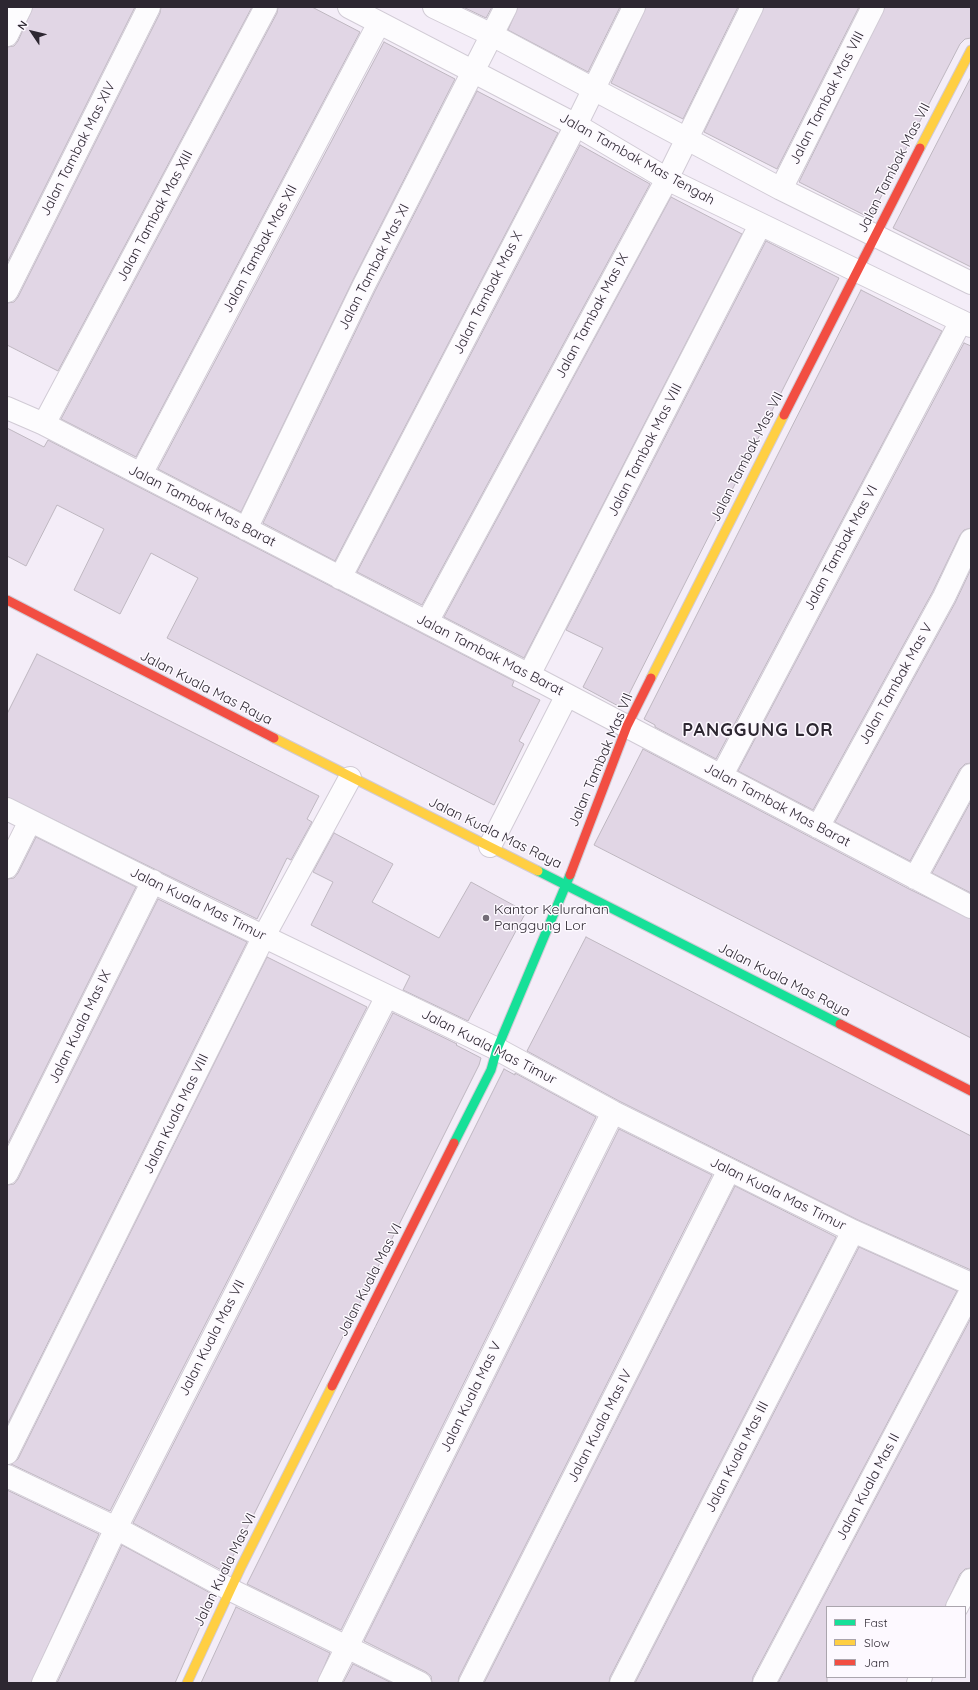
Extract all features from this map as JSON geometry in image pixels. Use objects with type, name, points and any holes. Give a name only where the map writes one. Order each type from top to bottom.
[{"type":"street","points":[[7,35],[22,7]]},
{"type":"street","name":"Jalan Tambak Mas XIV","points":[[7,291],[149,7]]},
{"type":"street","name":"Jalan Tambak Mas XIII","points":[[44,424],[266,7]]},
{"type":"street","name":"Jalan Tambak Mas Tengah","points":[[349,7],[576,124],[667,179],[966,323]]},
{"type":"street","points":[[434,7],[492,35],[781,189],[876,234],[971,283]]},
{"type":"street","name":"Jalan Tambak Mas XI","points":[[246,529],[364,285],[506,7]]},
{"type":"street","name":"Jalan Tambak Mas X","points":[[340,578],[576,124],[592,89],[634,7]]},
{"type":"street","name":"Jalan Tambak Mas IX","points":[[427,622],[667,179],[752,7]]},
{"type":"street","name":"Jalan Tambak Mas VIII","points":[[781,189],[873,7]]},
{"type":"street","name":"Jalan Tambak Mas XII","points":[[140,474],[379,23]]},
{"type":"street","name":"Jalan Tambak Mas VII","points":[[566,884],[627,726],[857,270],[971,50]]},
{"type":"street","name":"Jalan Tambak Mas VIII","points":[[529,675],[760,224]]},
{"type":"street","name":"Jalan Tambak Mas VI","points":[[722,775],[966,323]]},
{"type":"street","name":"Jalan Tambak Mas Barat","points":[[7,408],[44,424],[722,775],[914,878],[971,906]]},
{"type":"street","name":"Jalan Tambak Mas V","points":[[818,827],[944,596],[971,540]]},
{"type":"street","name":"Jalan Kuala Mas Raya","points":[[7,600],[350,778],[566,884],[971,1091]]},
{"type":"street","points":[[490,846],[567,695]]},
{"type":"street","points":[[914,878],[971,775]]},
{"type":"street","name":"Jalan Kuala Mas VIII","points":[[7,1453],[264,936],[350,778]]},
{"type":"street","name":"Jalan Kuala Mas Timur","points":[[7,810],[497,1049],[613,1112],[853,1231],[971,1284]]},
{"type":"street","points":[[7,867],[30,821]]},
{"type":"street","name":"Jalan Kuala Mas IX","points":[[7,1174],[153,881]]},
{"type":"street","name":"Jalan Kuala Mas VI","points":[[187,1683],[231,1590],[491,1070],[497,1049],[566,884]]},
{"type":"street","name":"Jalan Kuala Mas VII","points":[[43,1683],[116,1528],[387,996]]},
{"type":"street","name":"Jalan Kuala Mas V","points":[[329,1683],[613,1112]]},
{"type":"street","name":"Jalan Kuala Mas IV","points":[[470,1683],[729,1170]]},
{"type":"street","name":"Jalan Kuala Mas III","points":[[621,1683],[853,1231]]},
{"type":"street","name":"Jalan Kuala Mas II","points":[[764,1683],[971,1291]]},
{"type":"street","points":[[7,1476],[116,1528],[231,1590],[420,1683]]},
{"type":"street","points":[[958,1606],[971,1580]]},
{"type":"building","points":[[33,7],[135,7],[7,263],[7,47],[14,46],[18,41]]},
{"type":"building","points":[[161,7],[252,7],[58,371],[7,345],[7,303],[14,302],[18,297],[160,13]]},
{"type":"building","points":[[278,7],[312,7],[360,32],[136,457],[61,419],[277,13]]},
{"type":"building","points":[[463,7],[492,7],[486,18]]},
{"type":"building","points":[[518,7],[620,7],[588,72],[508,30]]},
{"type":"building","points":[[646,7],[738,7],[683,119],[611,83]]},
{"type":"building","points":[[764,7],[859,7],[777,169],[704,132]]},
{"type":"building","points":[[885,7],[971,7],[971,38],[965,39],[960,44],[870,218],[799,182]]},
{"type":"building","points":[[384,42],[455,79],[353,280],[241,512],[158,469]]},
{"type":"building","points":[[971,77],[971,267],[893,228]]},
{"type":"building","points":[[477,91],[558,133],[335,561],[263,523],[375,291]]},
{"type":"building","points":[[580,145],[650,184],[422,605],[357,572]]},
{"type":"building","points":[[671,197],[742,234],[524,658],[444,617]]},
{"type":"building","points":[[766,241],[839,278],[622,708],[583,687],[603,648],[566,630]]},
{"type":"building","points":[[861,290],[942,331],[716,759],[655,727],[655,725],[644,719]]},
{"type":"building","points":[[964,343],[971,346],[971,528],[964,530],[960,535],[933,591],[813,810],[738,771]]},
{"type":"building","points":[[7,428],[44,447],[48,440],[514,681],[512,686],[540,700],[519,741],[524,744],[494,805],[167,638],[198,578],[151,553],[120,614],[74,590],[104,529],[57,505],[26,566],[7,556]]},
{"type":"building","points":[[971,569],[971,763],[965,764],[960,769],[910,861],[835,822],[955,603]]},
{"type":"building","points":[[37,654],[319,796],[307,819],[312,822],[291,860],[287,858],[257,919],[7,797],[7,714]]},
{"type":"building","points":[[643,749],[909,889],[971,919],[971,1038],[594,845]]},
{"type":"building","points":[[971,801],[971,893],[932,873]]},
{"type":"building","points":[[334,833],[393,864],[372,902],[439,938],[471,882],[526,912],[468,1021],[403,990],[410,976],[311,925],[333,882],[313,872]]},
{"type":"building","points":[[36,837],[136,887],[7,1145],[7,879],[14,878],[18,873]]},
{"type":"building","points":[[158,899],[247,942],[7,1425],[7,1185],[14,1184],[18,1179]]},
{"type":"building","points":[[586,937],[971,1136],[971,1270],[858,1220],[619,1101],[527,1051]]},
{"type":"building","points":[[267,957],[367,1007],[110,1511],[11,1464],[18,1459]]},
{"type":"building","points":[[393,1013],[457,1044],[456,1045],[481,1058],[479,1065],[225,1572],[133,1523]]},
{"type":"building","points":[[504,1069],[515,1075],[515,1073],[596,1117],[341,1630],[247,1584]]},
{"type":"building","points":[[619,1129],[712,1175],[459,1677],[458,1683],[432,1683],[431,1676],[426,1672],[364,1641]]},
{"type":"building","points":[[735,1186],[836,1237],[610,1677],[609,1683],[484,1683]]},
{"type":"building","points":[[859,1247],[957,1291],[753,1677],[752,1683],[635,1683]]},
{"type":"building","points":[[971,1318],[971,1568],[965,1569],[960,1574],[945,1606],[826,1606],[827,1683],[778,1683]]},
{"type":"building","points":[[7,1490],[99,1534],[31,1683],[7,1683]]},
{"type":"building","points":[[122,1545],[214,1595],[175,1683],[57,1683]]},
{"type":"building","points":[[236,1607],[330,1653],[317,1683],[201,1683]]},
{"type":"building","points":[[353,1664],[392,1683],[343,1683]]},
{"type":"traffic: fast","points":[[538,871],[840,1024]]},
{"type":"traffic: fast","points":[[454,1143],[491,1070],[497,1049],[570,875]]},
{"type":"traffic: slow","points":[[920,148],[971,50]]},
{"type":"traffic: slow","points":[[651,678],[784,415]]},
{"type":"traffic: slow","points":[[274,738],[538,871]]},
{"type":"traffic: slow","points":[[187,1683],[241,1567],[332,1386]]},
{"type":"traffic: jam","points":[[784,415],[920,148]]},
{"type":"traffic: jam","points":[[7,600],[274,738]]},
{"type":"traffic: jam","points":[[570,875],[627,726],[651,678]]},
{"type":"traffic: jam","points":[[840,1024],[971,1091]]},
{"type":"traffic: jam","points":[[332,1386],[454,1143]]},
{"type":"place","name":"Kantor Kelurahan Panggung Lor","points":[[486,918]]},
{"type":"district","name":"PANGGUNG LOR","points":[[758,731]]}]
